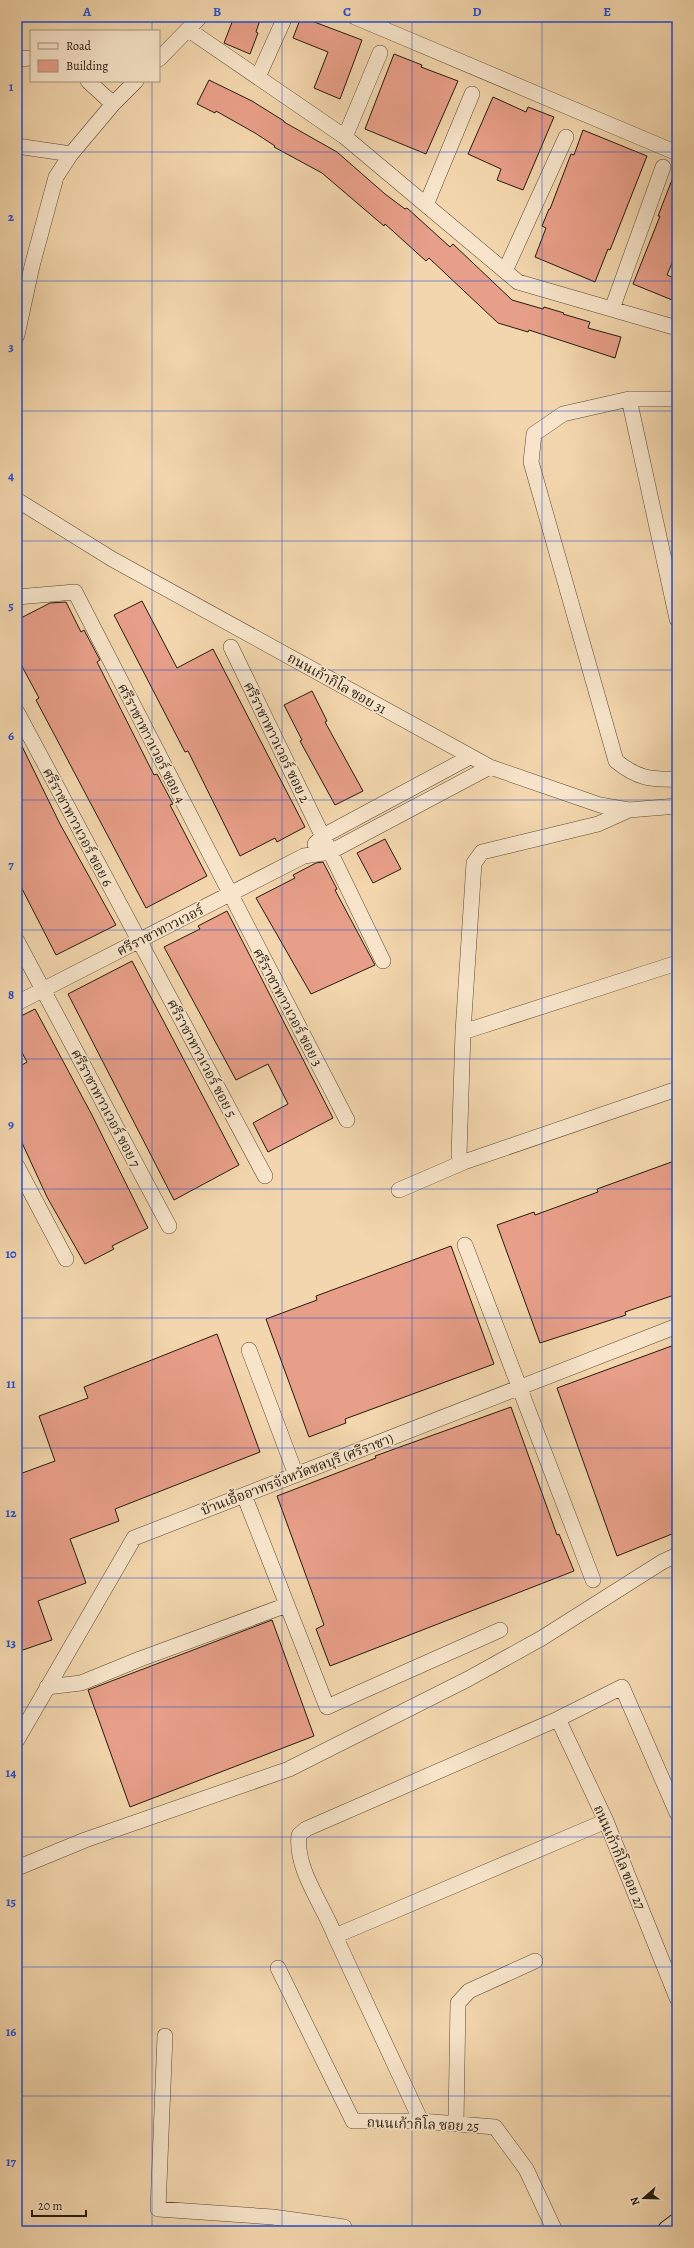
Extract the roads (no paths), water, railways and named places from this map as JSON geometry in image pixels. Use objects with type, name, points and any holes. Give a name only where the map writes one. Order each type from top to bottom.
[{"type":"main road","points":[[669,2231],[677,2225]]},
{"type":"street","points":[[160,58],[200,17]]},
{"type":"street","points":[[258,77],[285,17]]},
{"type":"street","points":[[355,17],[677,153]]},
{"type":"street","points":[[189,30],[345,137],[518,282],[677,328]]},
{"type":"street","points":[[345,137],[380,53]]},
{"type":"street","points":[[17,59],[30,58]]},
{"type":"street","points":[[89,82],[113,104]]},
{"type":"street","points":[[17,335],[32,266],[56,178],[71,154],[113,104],[135,82]]},
{"type":"street","points":[[426,205],[472,94]]},
{"type":"street","points":[[505,271],[566,137]]},
{"type":"street","points":[[17,146],[71,154]]},
{"type":"street","points":[[612,309],[663,167]]},
{"type":"street","points":[[677,399],[629,399],[563,414],[534,434],[531,462],[616,762],[632,773],[659,779],[677,779]]},
{"type":"street","points":[[629,399],[677,619]]},
{"type":"street","name":"ถนนเก้ากิโล ซอย 31","points":[[17,500],[112,559],[490,767],[600,805],[629,810],[677,806]]},
{"type":"street","name":"ศรีราชาทาวเวอร์ ซอย 4","points":[[17,597],[75,592],[230,894]]},
{"type":"street","name":"ศรีราชาทาวเวอร์ ซอย 2","points":[[231,647],[383,961]]},
{"type":"street","name":"ศรีราชาทาวเวอร์ ซอย 6","points":[[17,712],[138,941]]},
{"type":"street","name":"ศรีราชาทาวเวอร์","points":[[304,856],[323,836],[470,757]]},
{"type":"street","name":"ศรีราชาทาวเวอร์","points":[[17,1003],[304,856],[330,852],[490,767]]},
{"type":"street","points":[[464,1162],[459,1155],[464,1032],[474,863],[482,852],[598,824],[629,810]]},
{"type":"street","name":"ศรีราชาทาวเวอร์ ซอย 3","points":[[230,894],[347,1120]]},
{"type":"street","name":"ศรีราชาทาวเวอร์ ซอย 7","points":[[17,941],[169,1226]]},
{"type":"street","name":"ศรีราชาทาวเวอร์ ซอย 5","points":[[138,941],[265,1176]]},
{"type":"street","points":[[464,1032],[677,963]]},
{"type":"street","points":[[399,1190],[464,1162],[677,1089]]},
{"type":"street","points":[[17,1166],[66,1259]]},
{"type":"street","points":[[465,1245],[593,1580]]},
{"type":"street","name":"บ้านเอื้ออาทรจังหวัดชลบุรี (ศรีราชา)","points":[[17,1740],[134,1538],[677,1326]]},
{"type":"street","points":[[249,1350],[296,1475]]},
{"type":"street","points":[[244,1495],[327,1707],[500,1630]]},
{"type":"street","points":[[17,1868],[85,1840],[289,1769],[468,1679],[542,1638],[662,1562],[677,1555]]},
{"type":"street","points":[[47,1687],[81,1683],[140,1659],[287,1605]]},
{"type":"street","points":[[422,2121],[303,1865],[298,1848],[299,1835],[306,1829],[558,1719],[622,1687],[677,1813]]},
{"type":"street","name":"ถนนเก้ากิโล ขอย 27","points":[[558,1719],[606,1821],[677,1998]]},
{"type":"street","points":[[335,1936],[606,1821]]},
{"type":"street","points":[[456,2124],[458,2002],[468,1991],[535,1961]]},
{"type":"street","name":"ถนนเก้ากิโล ซอย 25","points":[[278,1968],[353,2121],[422,2121],[495,2127],[526,2169],[555,2231]]},
{"type":"street","points":[[165,2036],[158,2209],[273,2217],[344,2229]]}]
